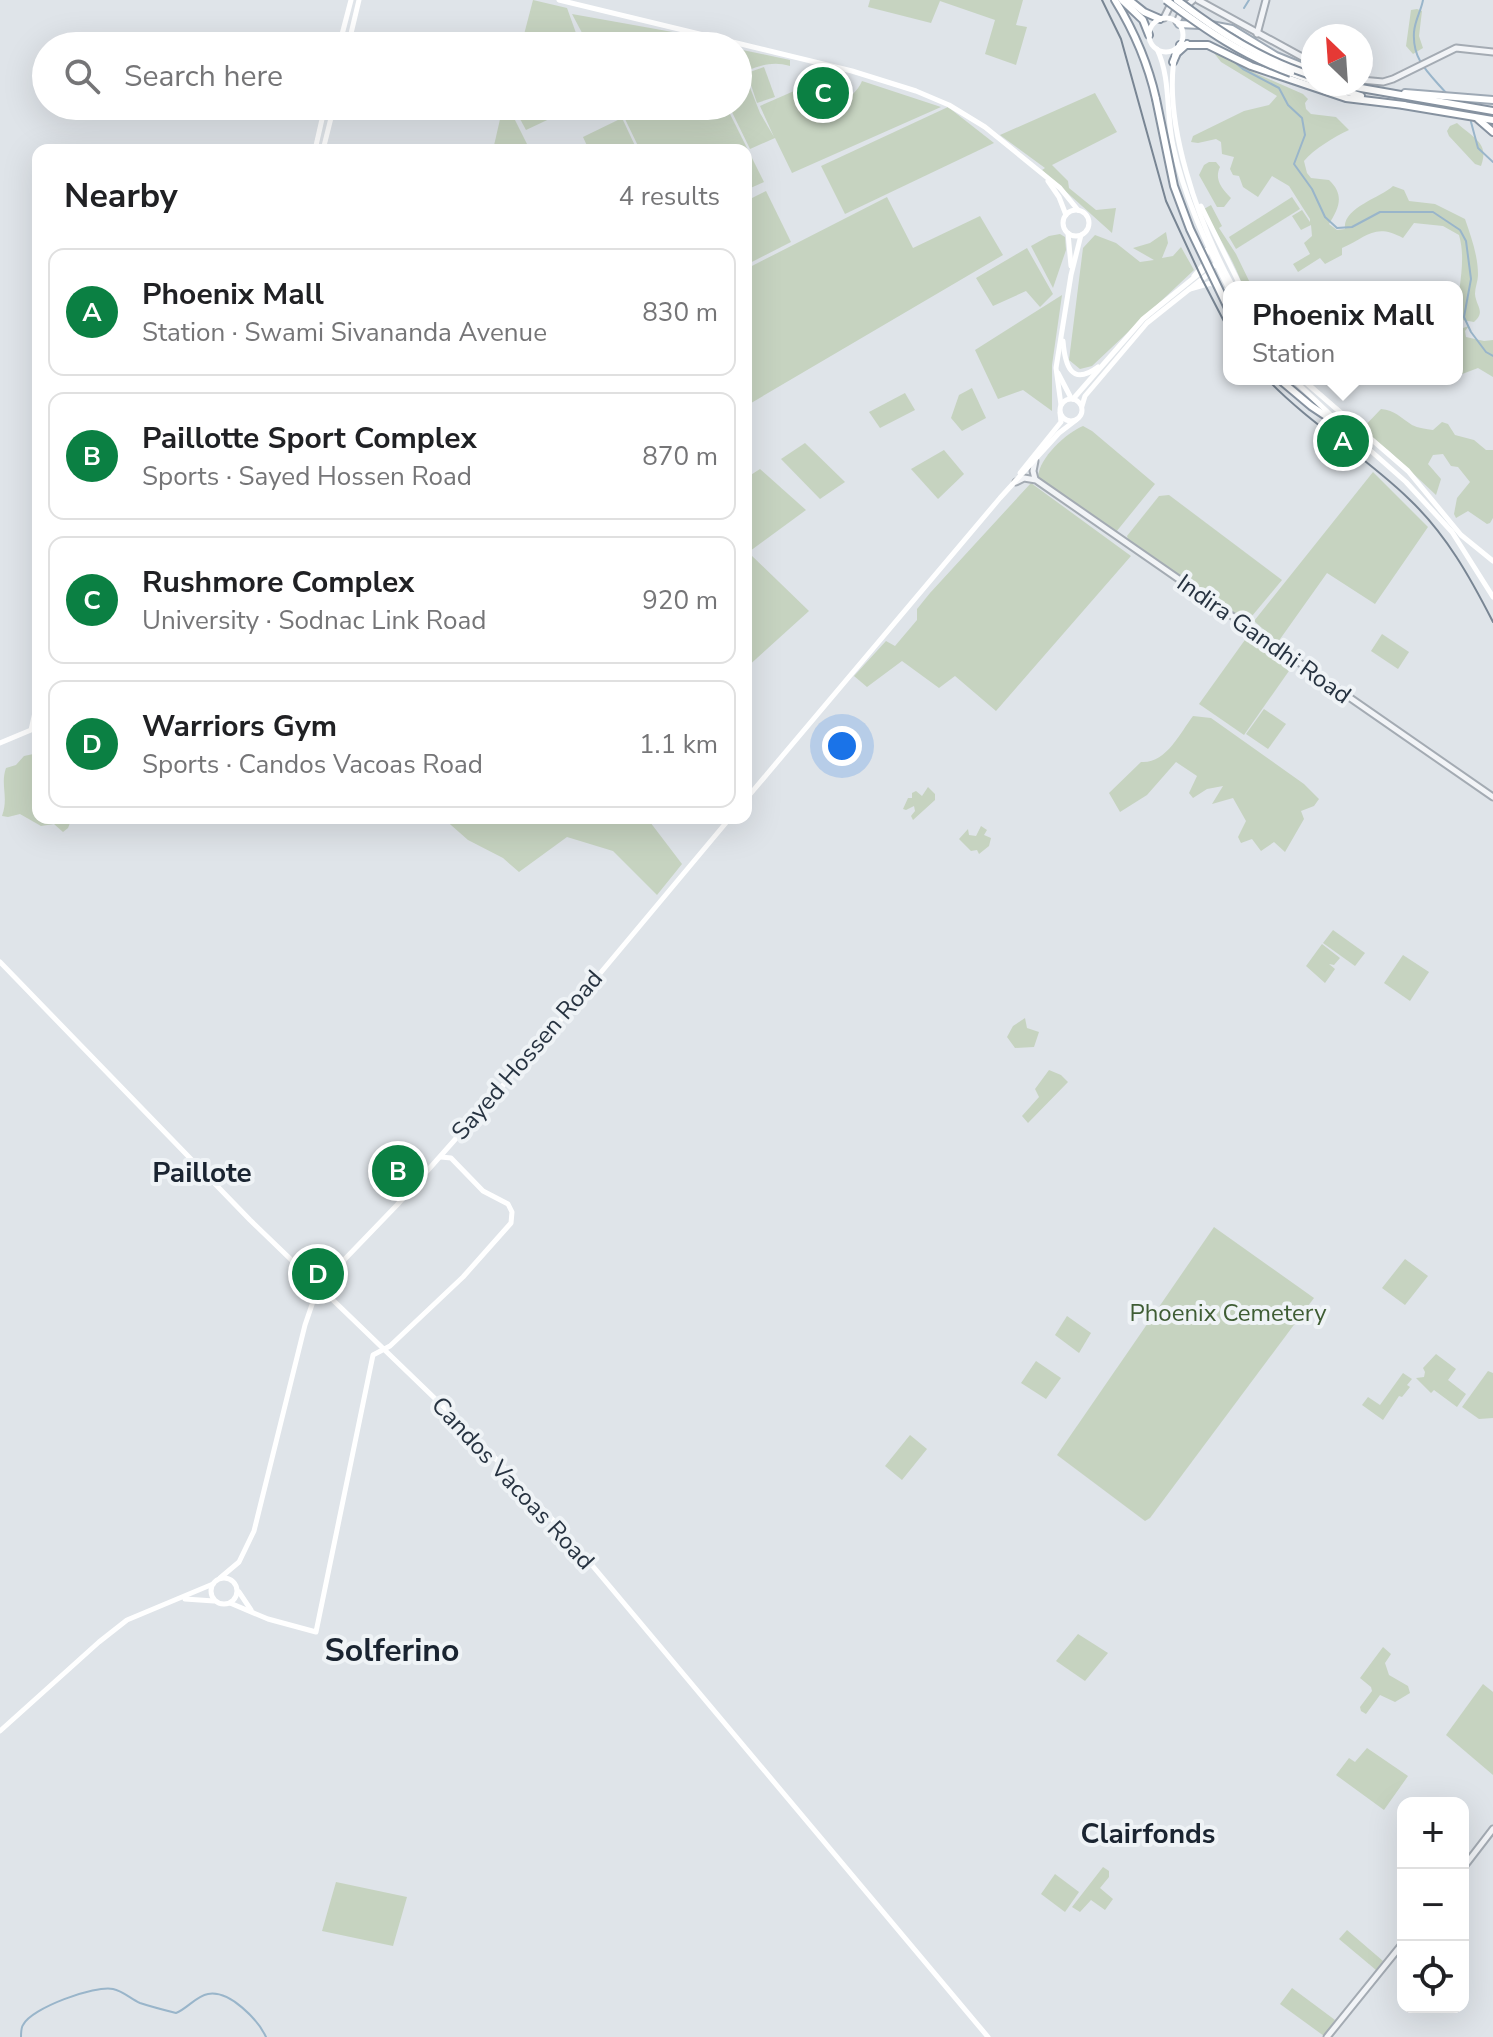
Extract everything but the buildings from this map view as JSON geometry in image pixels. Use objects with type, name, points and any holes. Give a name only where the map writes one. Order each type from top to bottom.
[{"type":"main road","points":[[343,32],[351,0]]},
{"type":"main road","points":[[351,32],[359,0]]},
{"type":"main road","points":[[559,0],[689,32]]},
{"type":"main road","points":[[1115,0],[1129,22],[1142,53],[1156,99],[1169,168],[1178,197],[1223,298]]},
{"type":"main road","points":[[1122,0],[1143,20],[1151,43],[1163,61],[1178,167],[1206,242],[1225,281]]},
{"type":"main road","points":[[1129,0],[1144,12],[1178,23],[1232,29],[1301,70]]},
{"type":"main road","points":[[1166,0],[1225,42],[1260,62],[1301,73]]},
{"type":"main road","points":[[1175,0],[1229,38],[1263,57],[1301,71]]},
{"type":"main road","points":[[1149,35],[1151,27],[1162,18]]},
{"type":"main road","points":[[1173,62],[1183,34],[1178,23]]},
{"type":"main road","points":[[1157,49],[1165,52],[1181,46],[1208,45],[1251,66],[1346,98],[1493,120]]},
{"type":"main road","points":[[1181,46],[1173,62],[1175,114],[1187,176],[1227,281]]},
{"type":"main road","points":[[752,47],[889,81],[949,105],[985,127],[1060,188],[1078,210],[1087,215],[1089,221],[1088,228],[1081,235],[1071,275],[1056,368],[1061,422],[752,792]]},
{"type":"main road","points":[[1373,85],[1407,94]]},
{"type":"main road","points":[[1373,92],[1493,111]]},
{"type":"main road","points":[[1385,94],[1493,100]]},
{"type":"main road","points":[[1373,96],[1404,105]]},
{"type":"main road","points":[[1467,114],[1485,123],[1493,132]]},
{"type":"main road","points":[[316,144],[322,120]]},
{"type":"main road","points":[[324,144],[330,120]]},
{"type":"main road","points":[[1042,174],[1059,197],[1066,215],[1064,225],[1068,233],[1071,275]]},
{"type":"main road","points":[[1187,176],[1238,281]]},
{"type":"main road","points":[[1066,215],[1078,210]]},
{"type":"main road","points":[[1068,233],[1081,235]]},
{"type":"main road","points":[[1192,279],[1207,259],[1206,242]]},
{"type":"main road","points":[[1002,495],[1059,433],[1076,420],[1085,396],[1147,323],[1217,265],[1218,257]]},
{"type":"main road","points":[[1217,265],[1224,271]]},
{"type":"main road","points":[[1061,405],[1072,399],[1143,319],[1206,268],[1217,265]]},
{"type":"main road","points":[[1189,289],[1211,283],[1223,287]]},
{"type":"main road","points":[[1062,332],[1065,364],[1078,374],[1088,374],[1113,353]]},
{"type":"main road","points":[[1056,368],[1072,399],[1082,406]]},
{"type":"main road","points":[[1286,385],[1347,430]]},
{"type":"main road","points":[[1299,385],[1406,482],[1452,532],[1493,597]]},
{"type":"main road","points":[[1309,385],[1408,471],[1461,535],[1493,561]]},
{"type":"main road","points":[[1060,413],[1065,419],[1076,420]]},
{"type":"main road","points":[[0,743],[31,730],[32,726]]},
{"type":"main road","name":"Sayed Hossen Road","points":[[318,1287],[440,1157],[572,1007],[725,824]]},
{"type":"main road","name":"Candos Vacoas Road","points":[[0,962],[250,1220],[479,1441],[579,1549],[988,2037]]},
{"type":"main road","points":[[451,1144],[451,1158]]},
{"type":"main road","points":[[180,1600],[204,1599],[230,1603],[268,1619],[316,1632],[372,1359],[375,1353],[390,1346],[463,1277],[512,1219],[508,1204],[483,1191],[451,1158],[440,1157]]},
{"type":"main road","points":[[0,1731],[114,1629],[143,1612],[180,1600],[213,1584],[232,1570],[246,1550],[257,1522],[305,1325],[318,1287]]},
{"type":"main road","points":[[220,1578],[231,1580],[251,1611]]},
{"type":"main road","points":[[213,1584],[211,1595],[216,1601]]},
{"type":"main road","points":[[230,1603],[235,1599],[237,1589]]},
{"type":"street","points":[[1162,18],[1175,0]]},
{"type":"street","points":[[1257,34],[1266,0]]},
{"type":"street","points":[[1178,23],[1183,9],[1196,1],[1301,57]]},
{"type":"street","points":[[1373,82],[1383,82],[1418,68],[1456,48],[1493,52]]},
{"type":"street","points":[[1012,485],[1024,478],[1036,480],[1033,471],[1035,461]]},
{"type":"street","name":"Indira Gandhi Road","points":[[1036,480],[1493,797]]},
{"type":"street","points":[[1469,1860],[1493,1829]]},
{"type":"street","points":[[1327,2037],[1397,1950]]},
{"type":"green space","points":[[533,0],[567,8],[576,32],[525,32]]},
{"type":"green space","points":[[870,0],[1023,0],[1016,25],[1027,27],[1016,65],[985,54],[995,20],[940,1],[931,23],[868,7]]},
{"type":"green space","points":[[1411,10],[1422,11],[1419,36],[1423,48],[1413,54],[1406,46]]},
{"type":"green space","points":[[572,14],[673,32],[582,32]]},
{"type":"green space","points":[[752,52],[790,60],[790,66],[768,64],[752,69]]},
{"type":"green space","points":[[1214,53],[1301,93],[1308,99],[1306,109],[1311,114],[1336,117],[1349,130],[1304,161],[1311,178],[1329,180],[1337,191],[1338,207],[1329,224],[1337,230],[1345,229],[1349,215],[1355,209],[1393,186],[1404,190],[1409,201],[1435,204],[1465,219],[1478,268],[1475,294],[1480,312],[1474,322],[1463,320],[1459,235],[1443,226],[1414,223],[1403,238],[1377,231],[1342,248],[1342,255],[1325,264],[1320,258],[1298,272],[1293,264],[1310,254],[1304,243],[1312,236],[1311,225],[1301,230],[1292,216],[1302,210],[1310,222],[1289,186],[1272,176],[1258,197],[1243,187],[1239,176],[1233,175],[1230,169],[1234,157],[1222,154],[1221,142],[1216,139],[1191,142],[1193,136],[1244,111],[1269,105],[1277,96],[1221,62]]},
{"type":"green space","points":[[764,67],[775,97],[757,103],[752,88],[752,71]]},
{"type":"green space","points":[[862,81],[941,107],[792,173],[775,138],[752,148],[752,144],[748,144],[736,120],[752,120],[752,93],[774,137],[760,106],[801,88],[812,106],[847,98]]},
{"type":"green space","points":[[1095,93],[1117,132],[1052,165],[1068,181],[1069,188],[1096,210],[1116,208],[1112,233],[1042,170],[1045,168],[1000,135]]},
{"type":"green space","points":[[948,107],[994,143],[845,214],[821,166]]},
{"type":"green space","points":[[500,120],[515,120],[527,144],[494,144]]},
{"type":"green space","points":[[521,120],[547,120],[526,130]]},
{"type":"green space","points":[[623,120],[634,144],[586,144],[583,137]]},
{"type":"green space","points":[[625,120],[733,120],[745,144],[637,144]]},
{"type":"green space","points":[[1457,123],[1482,146],[1481,166],[1475,164],[1449,136],[1447,131],[1450,126]]},
{"type":"green space","points":[[752,158],[764,182],[752,187]]},
{"type":"green space","points":[[1209,162],[1216,162],[1220,167],[1218,180],[1231,198],[1224,207],[1217,207],[1199,175]]},
{"type":"green space","points":[[766,191],[791,242],[752,262],[752,198]]},
{"type":"green space","points":[[887,197],[913,248],[980,216],[1003,255],[752,402],[752,266]]},
{"type":"green space","points":[[1292,197],[1300,209],[1236,249],[1229,237]]},
{"type":"green space","points":[[1211,205],[1222,226],[1219,228],[1249,281],[1240,281],[1204,209]]},
{"type":"green space","points":[[1166,232],[1168,243],[1162,258],[1173,256],[1181,247],[1194,270],[1092,366],[1080,369],[1069,360],[1083,248],[1095,235],[1116,243],[1140,262],[1154,260],[1133,248],[1150,243]]},
{"type":"green space","points":[[1060,234],[1065,237],[1066,250],[1053,288],[1031,246]]},
{"type":"green space","points":[[1027,248],[1053,294],[1040,307],[1026,291],[993,306],[976,278]]},
{"type":"green space","points":[[1062,295],[1052,365],[1052,411],[1023,390],[998,399],[975,350]]},
{"type":"green space","points":[[1469,326],[1465,331],[1466,337],[1493,340],[1493,377],[1478,368],[1463,374],[1463,328]]},
{"type":"green space","points":[[972,388],[986,418],[962,431],[951,418],[959,395]]},
{"type":"green space","points":[[905,393],[915,410],[880,428],[869,412]]},
{"type":"green space","points":[[1381,409],[1422,428],[1433,430],[1442,422],[1448,424],[1455,435],[1474,440],[1486,450],[1493,450],[1493,518],[1490,523],[1468,511],[1456,518],[1457,498],[1470,482],[1458,467],[1451,466],[1443,454],[1433,455],[1428,464],[1441,479],[1436,495],[1388,450],[1360,431]]},
{"type":"green space","points":[[1083,426],[1155,484],[1116,532],[1038,477],[1043,462],[1054,447]]},
{"type":"green space","points":[[805,443],[845,482],[820,499],[781,459]]},
{"type":"green space","points":[[944,450],[964,474],[938,499],[911,469]]},
{"type":"green space","points":[[760,469],[806,510],[752,550],[752,474]]},
{"type":"green space","points":[[1373,472],[1428,527],[1375,604],[1327,573],[1278,642],[1254,621]]},
{"type":"green space","points":[[1031,483],[1131,556],[996,711],[955,676],[939,688],[902,661],[867,687],[854,676],[886,641],[895,646],[917,620],[917,609],[930,593]]},
{"type":"green space","points":[[1169,495],[1282,580],[1247,622],[1129,542],[1127,536],[1159,496]]},
{"type":"green space","points":[[752,556],[809,611],[752,663]]},
{"type":"green space","points":[[1382,634],[1409,652],[1398,669],[1371,651]]},
{"type":"green space","points":[[1247,637],[1291,668],[1244,735],[1199,704]]},
{"type":"green space","points":[[1264,709],[1286,724],[1268,749],[1246,734]]},
{"type":"green space","points":[[1193,716],[1211,718],[1304,784],[1319,799],[1314,806],[1301,811],[1304,819],[1285,852],[1274,842],[1261,851],[1252,839],[1241,843],[1238,837],[1246,821],[1233,798],[1212,804],[1223,786],[1207,789],[1193,798],[1189,793],[1197,776],[1176,762],[1147,795],[1120,812],[1109,793],[1141,762],[1165,753]]},
{"type":"green space","points":[[32,754],[32,821],[20,814],[2,816],[6,768],[16,765],[24,756]]},
{"type":"green space","points":[[928,787],[935,794],[935,800],[913,820],[914,806],[903,809],[908,798],[912,798],[912,793],[916,791],[922,796]]},
{"type":"green space","points":[[54,824],[70,824],[63,832]]},
{"type":"green space","points":[[450,824],[652,824],[682,864],[657,895],[613,851],[567,837],[519,872],[503,858],[468,840]]},
{"type":"green space","points":[[981,826],[987,830],[984,835],[991,838],[989,846],[979,854],[959,839],[968,829],[969,835],[976,836]]},
{"type":"green space","points":[[1333,930],[1365,953],[1355,966],[1323,943]]},
{"type":"green space","points":[[1322,944],[1340,958],[1334,965],[1329,964],[1335,969],[1325,983],[1306,966]]},
{"type":"green space","points":[[1403,955],[1429,972],[1410,1001],[1384,983]]},
{"type":"green space","points":[[1025,1018],[1027,1028],[1039,1032],[1034,1047],[1015,1048],[1007,1037],[1013,1026]]},
{"type":"green space","points":[[1049,1070],[1068,1082],[1028,1123],[1022,1116],[1039,1097],[1035,1089]]},
{"type":"green space","name":"Phoenix Cemetery","points":[[1214,1227],[1314,1298],[1145,1521],[1057,1455]]},
{"type":"green space","points":[[1405,1259],[1428,1276],[1405,1305],[1382,1288]]},
{"type":"green space","points":[[1067,1316],[1091,1333],[1079,1353],[1055,1335]]},
{"type":"green space","points":[[1436,1354],[1456,1369],[1448,1380],[1466,1394],[1457,1407],[1434,1390],[1431,1393],[1416,1378],[1424,1377],[1423,1368]]},
{"type":"green space","points":[[1036,1361],[1061,1378],[1046,1399],[1021,1383]]},
{"type":"green space","points":[[1488,1371],[1493,1373],[1493,1418],[1479,1419],[1462,1407]]},
{"type":"green space","points":[[1403,1373],[1412,1379],[1407,1385],[1410,1387],[1402,1397],[1399,1396],[1383,1420],[1362,1405],[1368,1397],[1380,1405]]},
{"type":"green space","points":[[910,1435],[927,1449],[902,1480],[885,1466]]},
{"type":"green space","points":[[1078,1634],[1108,1653],[1085,1681],[1056,1661]]},
{"type":"green space","points":[[1383,1647],[1391,1654],[1385,1663],[1389,1675],[1408,1686],[1410,1693],[1395,1702],[1380,1695],[1366,1714],[1360,1707],[1372,1691],[1360,1678]]},
{"type":"green space","points":[[1483,1684],[1493,1692],[1493,1775],[1446,1735]]},
{"type":"green space","points":[[1367,1748],[1408,1776],[1384,1810],[1336,1775],[1349,1758],[1355,1762]]},
{"type":"green space","points":[[1103,1867],[1109,1871],[1109,1877],[1100,1888],[1113,1899],[1105,1910],[1091,1900],[1080,1912],[1072,1907]]},
{"type":"green space","points":[[1055,1874],[1079,1892],[1065,1912],[1041,1894]]},
{"type":"green space","points":[[336,1882],[407,1897],[393,1946],[322,1931]]},
{"type":"green space","points":[[1347,1930],[1383,1961],[1376,1970],[1339,1939]]},
{"type":"green space","points":[[1292,1988],[1335,2020],[1324,2036],[1280,2004]]},
{"type":"waterway","points":[[1244,8],[1249,0]]},
{"type":"waterway","points":[[1423,0],[1415,28],[1416,51],[1423,66],[1447,94]]},
{"type":"waterway","points":[[1231,59],[1279,88],[1288,105],[1302,118],[1305,135],[1294,164],[1312,189],[1325,217],[1337,228],[1352,227],[1380,212],[1433,212],[1460,230],[1466,241],[1471,279],[1464,317],[1471,332],[1486,352],[1493,356]]},
{"type":"waterway","points":[[1471,122],[1478,148],[1493,162]]},
{"type":"waterway","points":[[21,2037],[21,2029],[28,2018],[50,2005],[104,1989],[117,1990],[140,2003],[176,2013],[204,1995],[216,1994],[234,2001],[257,2023],[266,2037]]},
{"type":"tram line","points":[[1102,0],[1121,39],[1166,201],[1223,319]]},
{"type":"tram line","points":[[1273,385],[1301,411],[1392,483],[1422,512],[1456,557],[1493,622]]},
{"type":"place","name":"Rushmore Complex","points":[[823,93]]},
{"type":"place","name":"Phoenix Mall","points":[[1343,441]]},
{"type":"place","name":"Paillotte Sport Complex","points":[[398,1171]]},
{"type":"place","name":"Warriors Gym","points":[[318,1274]]},
{"type":"district","name":"Paillote","points":[[202,1172]]},
{"type":"district","name":"Solferino","points":[[392,1650]]},
{"type":"district","name":"Clairfonds","points":[[1148,1833]]}]
